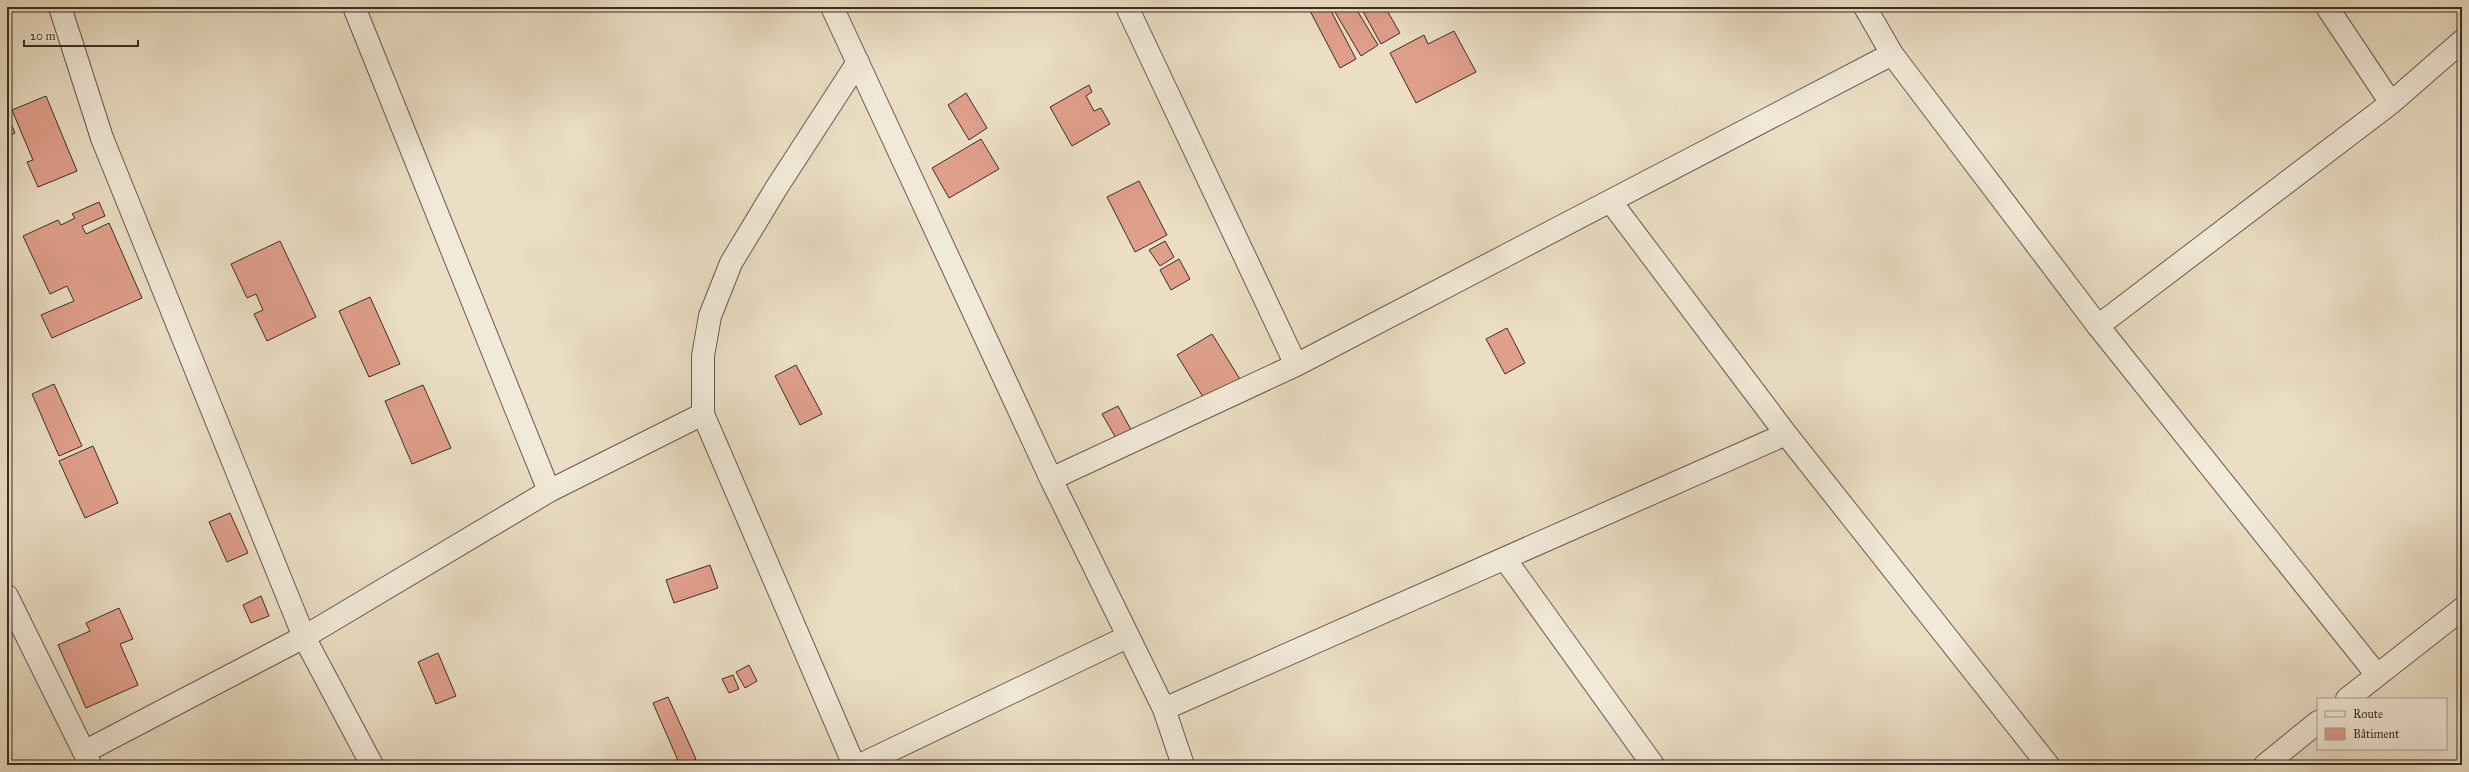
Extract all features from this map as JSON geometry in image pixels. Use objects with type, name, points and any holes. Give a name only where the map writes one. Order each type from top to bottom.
[{"type":"street","points":[[60,7],[102,138],[304,637],[372,765]]},
{"type":"street","points":[[354,7],[549,491]]},
{"type":"street","points":[[832,7],[1051,480],[1164,709],[1183,765]]},
{"type":"street","points":[[1127,7],[1296,365]]},
{"type":"street","points":[[1865,7],[1892,54],[2098,326],[2377,675]]},
{"type":"street","points":[[2327,7],[2391,103]]},
{"type":"street","points":[[2098,326],[2391,103],[2462,41]]},
{"type":"street","points":[[1051,480],[1296,365],[1611,202],[1892,54]]},
{"type":"street","points":[[854,765],[703,414],[703,356],[710,316],[731,263],[777,187],[858,62]]},
{"type":"street","points":[[1611,202],[1786,434],[2048,765]]},
{"type":"street","points":[[7,596],[88,758],[304,637],[549,491],[703,414]]},
{"type":"street","points":[[1164,709],[1786,434]]},
{"type":"street","points":[[1505,559],[1653,765]]},
{"type":"street","points":[[2348,698],[2462,609]]},
{"type":"street","points":[[860,765],[1127,636]]},
{"type":"street","points":[[2266,764],[2317,723]]},
{"type":"building","points":[[1308,7],[1329,7],[1356,59],[1340,68]]},
{"type":"building","points":[[1332,7],[1355,7],[1378,45],[1361,56]]},
{"type":"building","points":[[1385,7],[1400,33],[1381,44],[1361,8]]},
{"type":"building","points":[[1454,31],[1476,72],[1416,103],[1390,53],[1424,35],[1428,44]]},
{"type":"building","points":[[1089,85],[1092,92],[1086,96],[1094,111],[1101,108],[1110,124],[1072,146],[1050,107]]},
{"type":"building","points":[[966,93],[987,128],[969,140],[948,105]]},
{"type":"building","points":[[46,96],[77,171],[38,187],[27,162],[33,160],[12,110]]},
{"type":"building","points":[[7,114],[15,133],[7,137]]},
{"type":"building","points":[[981,139],[999,169],[949,198],[932,168]]},
{"type":"building","points":[[1139,181],[1167,235],[1135,252],[1107,197]]},
{"type":"building","points":[[99,202],[105,216],[82,226],[86,234],[109,223],[142,298],[52,338],[41,315],[74,301],[67,286],[50,294],[23,236],[58,220],[61,225],[75,218],[72,214]]},
{"type":"building","points":[[280,241],[316,317],[267,341],[254,314],[263,310],[256,294],[247,298],[231,264]]},
{"type":"building","points":[[1165,241],[1174,257],[1160,266],[1149,250]]},
{"type":"building","points":[[1179,259],[1190,279],[1171,290],[1160,270]]},
{"type":"building","points":[[370,297],[400,364],[369,377],[339,311]]},
{"type":"building","points":[[1507,328],[1525,363],[1505,374],[1486,339]]},
{"type":"building","points":[[1212,334],[1243,384],[1208,405],[1177,355]]},
{"type":"building","points":[[796,365],[822,414],[800,425],[775,376]]},
{"type":"building","points":[[54,384],[82,446],[59,456],[32,394]]},
{"type":"building","points":[[423,385],[451,448],[412,464],[385,401]]},
{"type":"building","points":[[1118,406],[1135,437],[1120,445],[1102,414]]},
{"type":"building","points":[[93,446],[118,503],[85,518],[59,461]]},
{"type":"building","points":[[230,513],[248,553],[227,562],[209,522]]},
{"type":"building","points":[[710,565],[718,588],[674,603],[666,580]]},
{"type":"building","points":[[261,596],[269,616],[251,623],[243,605]]},
{"type":"building","points":[[119,608],[133,639],[120,644],[138,685],[86,708],[58,645],[90,631],[86,623]]},
{"type":"building","points":[[438,653],[456,696],[436,704],[418,662]]},
{"type":"building","points":[[749,665],[757,681],[745,688],[736,672]]},
{"type":"building","points":[[733,675],[739,689],[729,693],[722,679]]},
{"type":"building","points":[[668,697],[696,759],[682,765],[680,765],[653,703]]}]
